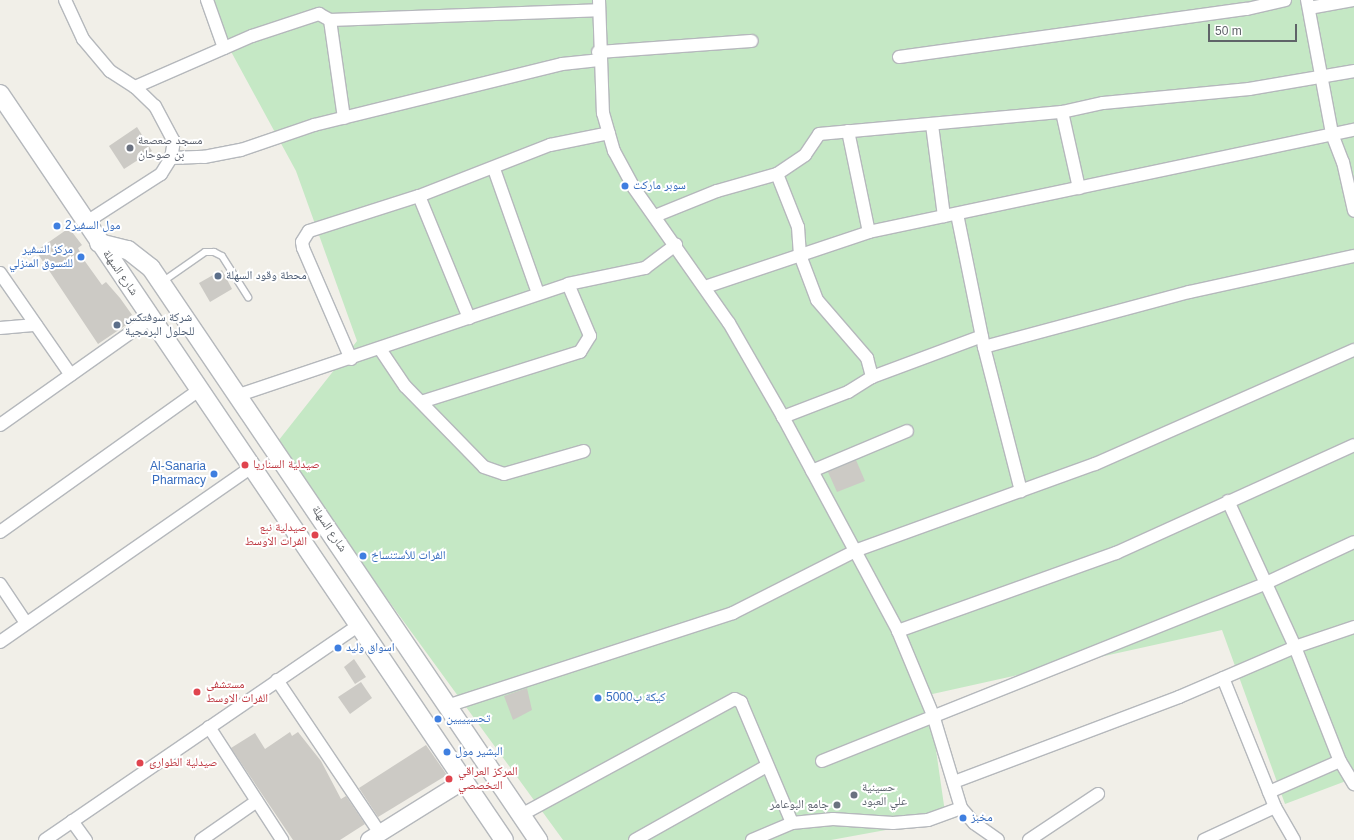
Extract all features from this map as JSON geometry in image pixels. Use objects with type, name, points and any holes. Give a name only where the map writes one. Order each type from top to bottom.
[{"type":"main road","name":"شارع السهلة","points":[[0,94],[250,468],[357,626],[465,780],[504,840]]},
{"type":"main road","name":"شارع السهلة","points":[[99,243],[136,255],[161,283],[239,395],[538,840]]},
{"type":"street","points":[[66,0],[83,39],[110,71],[136,87],[169,127],[174,141],[171,158],[161,174],[85,223]]},
{"type":"street","points":[[207,0],[224,48]]},
{"type":"street","points":[[899,58],[1247,9],[1285,0]]},
{"type":"street","points":[[1354,0],[1308,4],[1332,134],[1343,162],[1354,211]]},
{"type":"street","points":[[136,87],[224,48],[319,14],[330,20],[598,5],[599,56],[603,113],[609,133],[634,188],[705,286],[783,417],[857,550],[898,631],[933,716],[961,808],[974,823],[998,840]]},
{"type":"street","points":[[330,20],[344,118]]},
{"type":"street","points":[[171,158],[204,157],[241,150],[344,118],[599,56],[752,41]]},
{"type":"street","points":[[655,216],[717,191],[777,174],[805,155],[819,134],[932,125],[1062,112],[1103,103],[1249,89],[1354,71]]},
{"type":"street","points":[[1062,112],[1079,188]]},
{"type":"street","points":[[932,125],[944,216]]},
{"type":"street","points":[[705,286],[869,232],[1354,130]]},
{"type":"street","points":[[848,131],[869,232]]},
{"type":"street","points":[[351,359],[302,242],[309,231],[420,196],[494,169],[550,145],[609,133]]},
{"type":"street","points":[[494,169],[538,293]]},
{"type":"street","points":[[777,174],[798,227],[800,255],[817,300],[867,358],[872,378]]},
{"type":"street","points":[[420,196],[469,318]]},
{"type":"street","points":[[957,214],[983,342],[1021,491]]},
{"type":"street","points":[[239,395],[351,359],[538,293],[568,284],[645,268],[676,245]]},
{"type":"street","points":[[783,417],[848,392],[872,378],[983,342],[1189,292],[1354,256]]},
{"type":"street","points":[[0,273],[71,375]]},
{"type":"street","points":[[421,402],[580,352],[590,336],[568,284]]},
{"type":"street","points":[[0,425],[151,318]]},
{"type":"street","points":[[0,328],[36,325]]},
{"type":"street","points":[[380,349],[404,386],[484,467],[499,473],[584,451]]},
{"type":"street","points":[[447,706],[733,613],[857,550],[1021,491],[1159,438],[1354,350]]},
{"type":"street","points":[[0,532],[198,391]]},
{"type":"street","points":[[812,471],[907,431]]},
{"type":"street","points":[[898,631],[1116,553],[1354,445]]},
{"type":"street","points":[[0,642],[250,468]]},
{"type":"street","points":[[1228,502],[1264,584],[1295,646],[1340,761],[1354,784]]},
{"type":"street","points":[[822,761],[1264,584],[1354,542]]},
{"type":"street","points":[[0,584],[26,623]]},
{"type":"street","points":[[45,840],[357,626]]},
{"type":"street","points":[[954,782],[1223,678],[1295,646],[1354,627]]},
{"type":"street","points":[[1223,678],[1274,807],[1294,840]]},
{"type":"street","points":[[277,680],[375,836],[465,780]]},
{"type":"street","points":[[522,816],[735,699],[741,702],[765,767],[792,823]]},
{"type":"street","points":[[209,727],[282,840]]},
{"type":"street","points":[[1268,792],[1340,761]]},
{"type":"street","points":[[636,840],[765,767]]},
{"type":"street","points":[[1029,840],[1098,794]]},
{"type":"street","points":[[202,840],[257,801]]},
{"type":"street","points":[[1204,840],[1274,807]]},
{"type":"street","points":[[756,839],[792,823],[833,819],[914,821],[961,808]]},
{"type":"street","points":[[72,821],[86,840]]},
{"type":"lane","points":[[161,283],[206,252],[214,252],[222,256],[248,297]]},
{"type":"green space","points":[[203,0],[1354,0],[1354,778],[1285,804],[1222,630],[928,695],[946,819],[831,840],[563,840],[275,445],[357,341],[296,171]]},
{"type":"building","points":[[137,127],[152,151],[124,169],[109,146]]},
{"type":"building","points":[[69,228],[82,245],[78,248],[84,260],[102,285],[106,282],[135,319],[98,344],[36,251]]},
{"type":"building","points":[[222,270],[232,289],[210,302],[199,283]]},
{"type":"building","points":[[856,460],[865,481],[837,492],[828,472]]},
{"type":"building","points":[[354,659],[366,677],[355,684],[344,667]]},
{"type":"building","points":[[361,682],[372,698],[350,714],[338,697]]},
{"type":"building","points":[[527,688],[532,710],[513,720],[504,696]]},
{"type":"building","points":[[290,732],[292,736],[298,732],[321,761],[341,799],[346,796],[365,824],[340,840],[293,840],[231,748],[255,733],[265,749]]},
{"type":"building","points":[[426,745],[447,775],[378,817],[359,788]]},
{"type":"place","name":"مسجد صعصعة بن صوحان","points":[[130,148]]},
{"type":"place","name":"سوبر ماركت","points":[[625,186]]},
{"type":"place","name":"مول السفير2","points":[[57,226]]},
{"type":"place","name":"مركز السفير للتسوق المنزلي","points":[[81,257]]},
{"type":"place","name":"محطة وقود السهلة","points":[[218,276]]},
{"type":"place","name":"شركة سوفتكس للحلول البرمجية","points":[[117,325]]},
{"type":"place","name":"صيدلية السناريا","points":[[245,465]]},
{"type":"place","name":"Al-Sanaria Pharmacy","points":[[214,474]]},
{"type":"place","name":"صيدلية نبع الفرات الاوسط","points":[[315,535]]},
{"type":"place","name":"الفرات للأستنساخ","points":[[363,556]]},
{"type":"place","name":"اسواق وليد","points":[[338,648]]},
{"type":"place","name":"مستشفى الفرات الاوسط","points":[[197,692]]},
{"type":"place","name":"كيكة ب5000","points":[[598,698]]},
{"type":"place","name":"تحسيييين","points":[[438,719]]},
{"type":"place","name":"البشير مول","points":[[447,752]]},
{"type":"place","name":"صيدلية الطوارئ","points":[[140,763]]},
{"type":"place","name":"المركز العراقي التخصصي","points":[[449,779]]},
{"type":"place","name":"حسينية علي العبود","points":[[854,795]]},
{"type":"place","name":"جامع البوعامر","points":[[837,805]]},
{"type":"place","name":"مخبز","points":[[963,818]]}]
